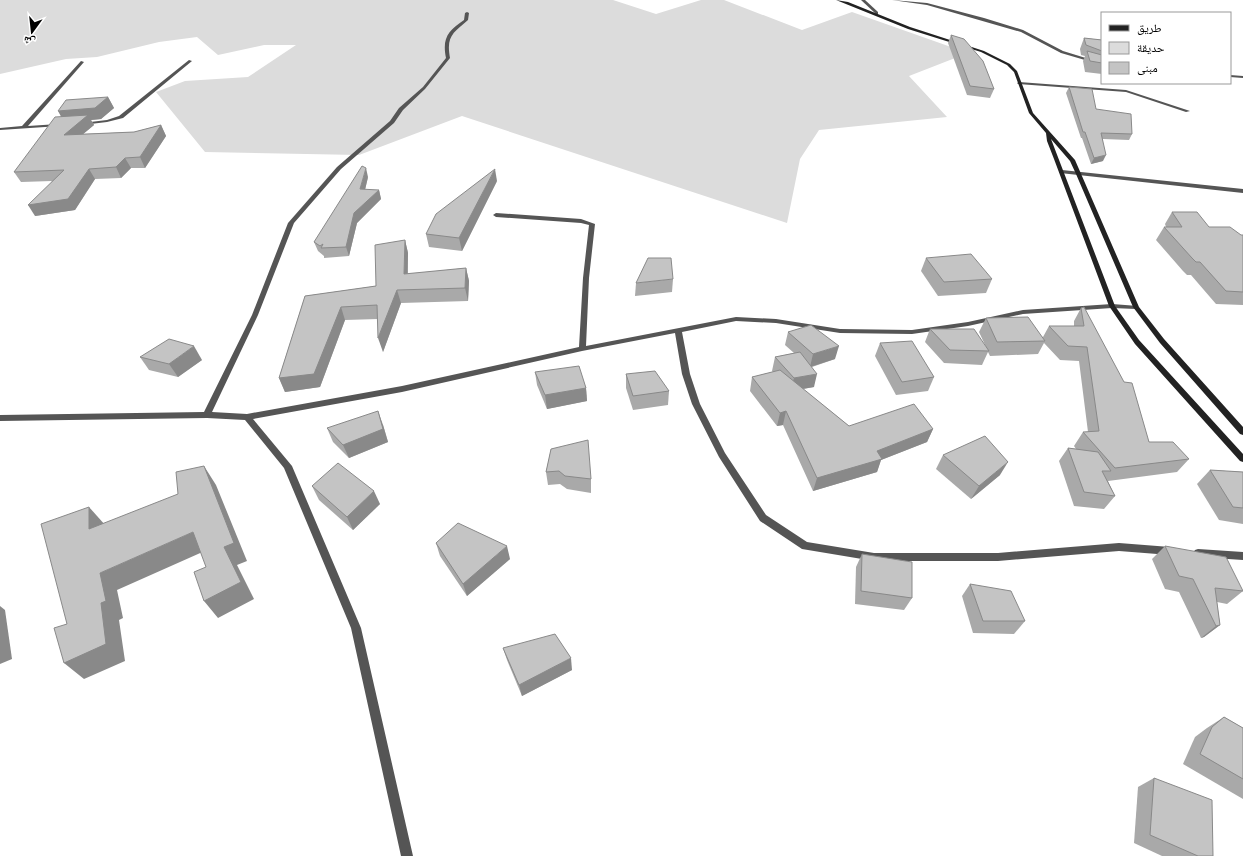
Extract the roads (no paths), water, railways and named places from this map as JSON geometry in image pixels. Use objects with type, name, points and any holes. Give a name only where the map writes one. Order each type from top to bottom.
[{"type":"street","points":[[838,0],[877,13],[910,28],[1005,61],[1016,72],[1030,113],[1072,160],[1136,307],[1162,341],[1243,432]]},
{"type":"street","points":[[863,0],[877,13]]},
{"type":"street","points":[[894,0],[927,4],[1022,31],[1062,52],[1101,64]]},
{"type":"street","points":[[207,415],[255,315],[290,223],[339,168],[392,122],[401,109],[424,88],[448,58],[445,46],[452,30],[466,20],[467,13]]},
{"type":"street","points":[[75,124],[107,121],[121,117],[190,61]]},
{"type":"street","points":[[22,128],[82,62]]},
{"type":"street","points":[[1231,76],[1243,77]]},
{"type":"street","points":[[1019,83],[1126,91],[1188,111]]},
{"type":"street","points":[[0,129],[60,125]]},
{"type":"street","points":[[1048,134],[1049,141],[1112,306],[1137,342],[1243,459]]},
{"type":"street","points":[[1062,172],[1243,190]]},
{"type":"street","points":[[496,215],[581,221],[592,224],[586,278],[582,349]]},
{"type":"street","points":[[0,418],[207,415],[247,417],[402,389],[582,349],[736,319],[776,321],[840,331],[912,332],[968,324],[1023,312],[1112,306],[1136,307]]},
{"type":"street","points":[[678,331],[686,374],[696,404],[722,455],[763,518],[805,546],[874,557],[998,557],[1119,547],[1243,556]]},
{"type":"street","points":[[247,417],[288,466],[356,628],[407,856]]}]
